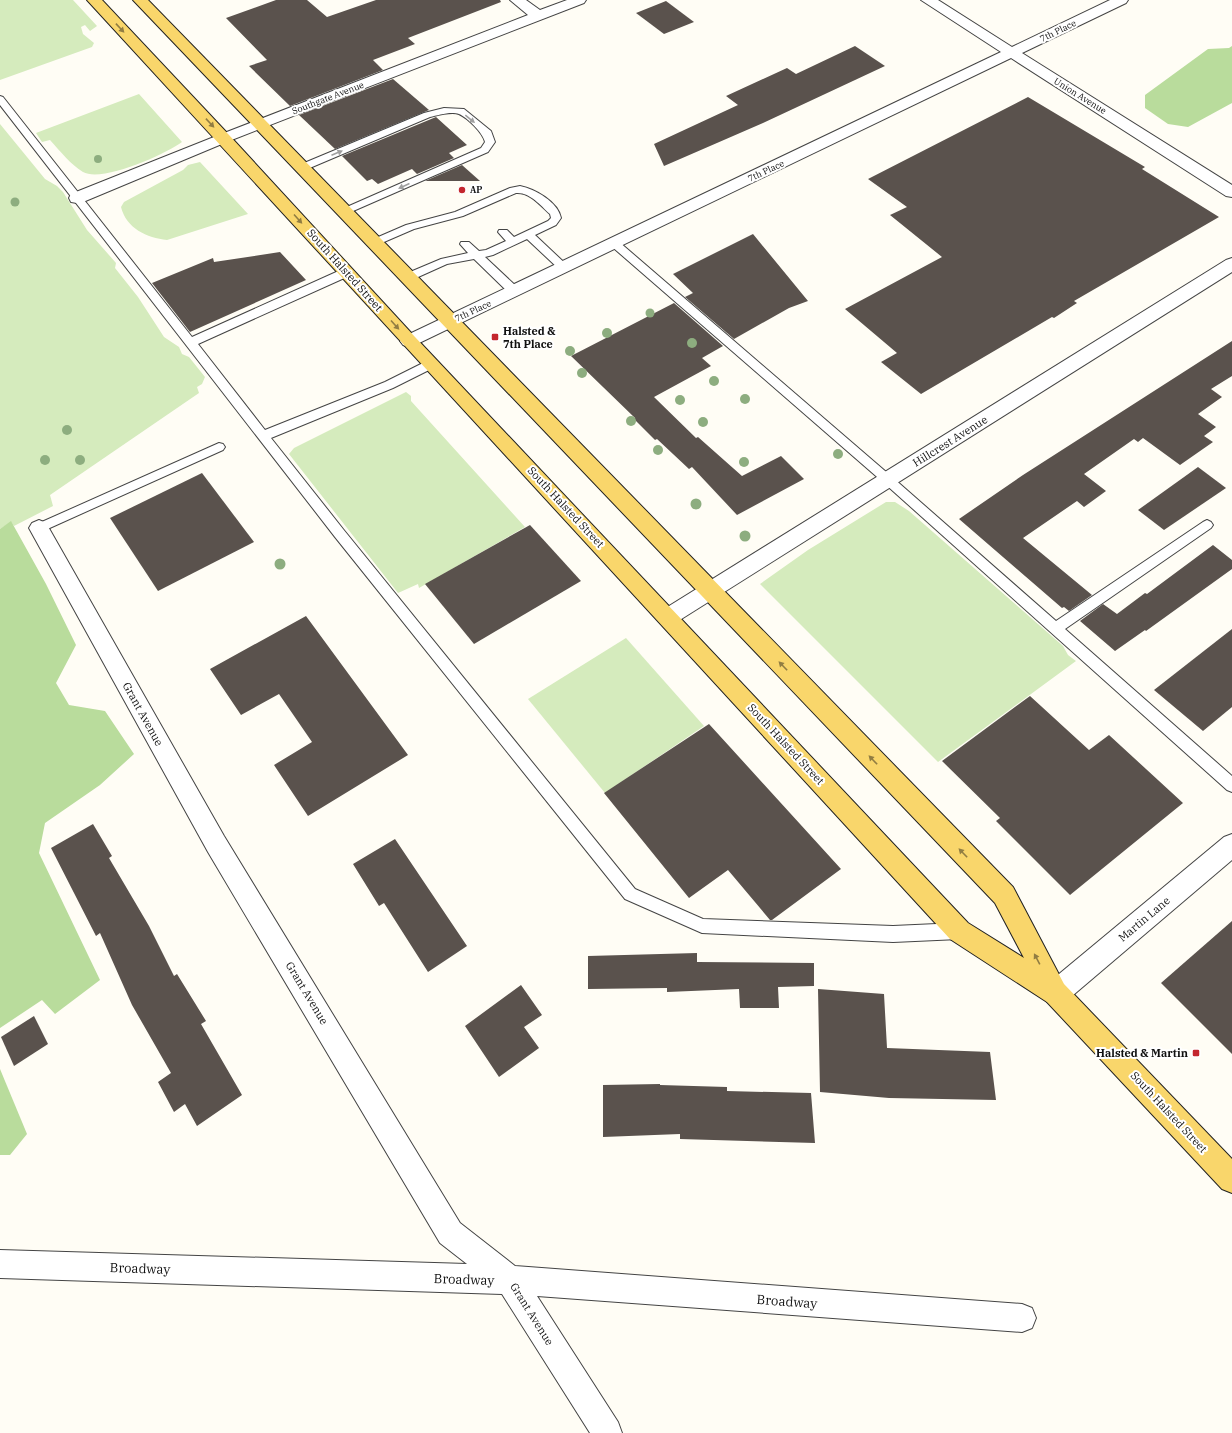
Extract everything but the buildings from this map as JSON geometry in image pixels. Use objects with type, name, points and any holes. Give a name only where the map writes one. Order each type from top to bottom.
[{"type":"main road","name":"South Halsted Street","points":[[94,0],[224,138],[409,341],[668,616],[959,931],[1056,993],[1232,1179]]},
{"type":"main road","name":"South Halsted Street","points":[[140,0],[449,322],[1004,895],[1056,993]]},
{"type":"street","points":[[517,0],[538,16]]},
{"type":"street","name":"Southgate Avenue","points":[[77,198],[224,138],[579,0]]},
{"type":"street","name":"Union Avenue","points":[[928,0],[1232,192]]},
{"type":"street","name":"7th Place","points":[[409,341],[1012,54],[1115,1]]},
{"type":"street","name":"Hillcrest Avenue","points":[[668,616],[1232,264]]},
{"type":"street","name":"Grant Avenue","points":[[39,528],[216,844],[450,1233],[510,1280],[607,1433]]},
{"type":"street","name":"Martin Lane","points":[[1056,993],[1232,845]]},
{"type":"street","name":"Broadway","points":[[0,1264],[510,1280],[1022,1318]]},
{"type":"lane","points":[[0,99],[339,533],[630,894],[702,926],[893,934],[959,931]]},
{"type":"lane","points":[[301,168],[427,115],[444,111],[461,112],[488,132],[490,142],[484,150],[344,212]]},
{"type":"lane","points":[[373,243],[410,227],[443,222],[459,214],[480,210],[514,190],[523,189],[530,191],[555,214],[556,218],[552,223],[489,253],[445,261],[407,278]]},
{"type":"lane","points":[[503,232],[513,242]]},
{"type":"lane","points":[[528,234],[564,267]]},
{"type":"lane","points":[[614,243],[888,480],[1232,785]]},
{"type":"lane","points":[[465,244],[514,291]]},
{"type":"lane","points":[[190,343],[347,272]]},
{"type":"lane","points":[[263,436],[389,385],[432,364]]},
{"type":"lane","points":[[39,528],[219,447]]},
{"type":"lane","points":[[1055,629],[1207,525]]},
{"type":"green space","points":[[0,0],[73,0],[97,26],[90,31],[85,25],[81,27],[83,34],[94,43],[92,47],[0,80]]},
{"type":"green space","points":[[1232,46],[1232,103],[1188,127],[1168,124],[1145,108],[1145,95],[1208,49],[1229,48]]},
{"type":"green space","points":[[139,94],[182,142],[149,160],[134,166],[104,174],[83,172],[70,162],[50,140],[42,142],[36,133]]},
{"type":"green space","points":[[0,124],[45,179],[57,186],[63,192],[87,230],[116,263],[115,268],[138,297],[164,337],[179,347],[182,354],[189,357],[205,377],[202,384],[197,387],[199,393],[50,495],[53,506],[14,526],[11,522],[0,529]]},
{"type":"green space","points":[[200,162],[248,214],[167,240],[152,237],[138,231],[127,221],[121,207],[124,202],[183,170],[188,165]]},
{"type":"green space","points":[[406,392],[411,396],[411,401],[525,527],[419,588],[418,584],[398,593],[289,454],[294,448]]},
{"type":"green space","points":[[886,502],[895,502],[909,511],[1063,646],[1068,655],[1076,661],[938,762],[760,584],[808,550]]},
{"type":"green space","points":[[11,521],[46,584],[76,645],[56,683],[69,705],[105,711],[134,754],[100,785],[45,823],[39,853],[100,980],[55,1014],[42,1000],[0,1028],[0,529]]},
{"type":"green space","points":[[626,638],[704,726],[605,793],[528,699]]},
{"type":"green space","points":[[0,1069],[27,1134],[10,1155],[0,1155]]},
{"type":"place","name":"AP","points":[[462,190]]},
{"type":"place","name":"Halsted & 7th Place","points":[[495,337]]},
{"type":"place","name":"Halsted & Martin","points":[[1196,1053]]}]
